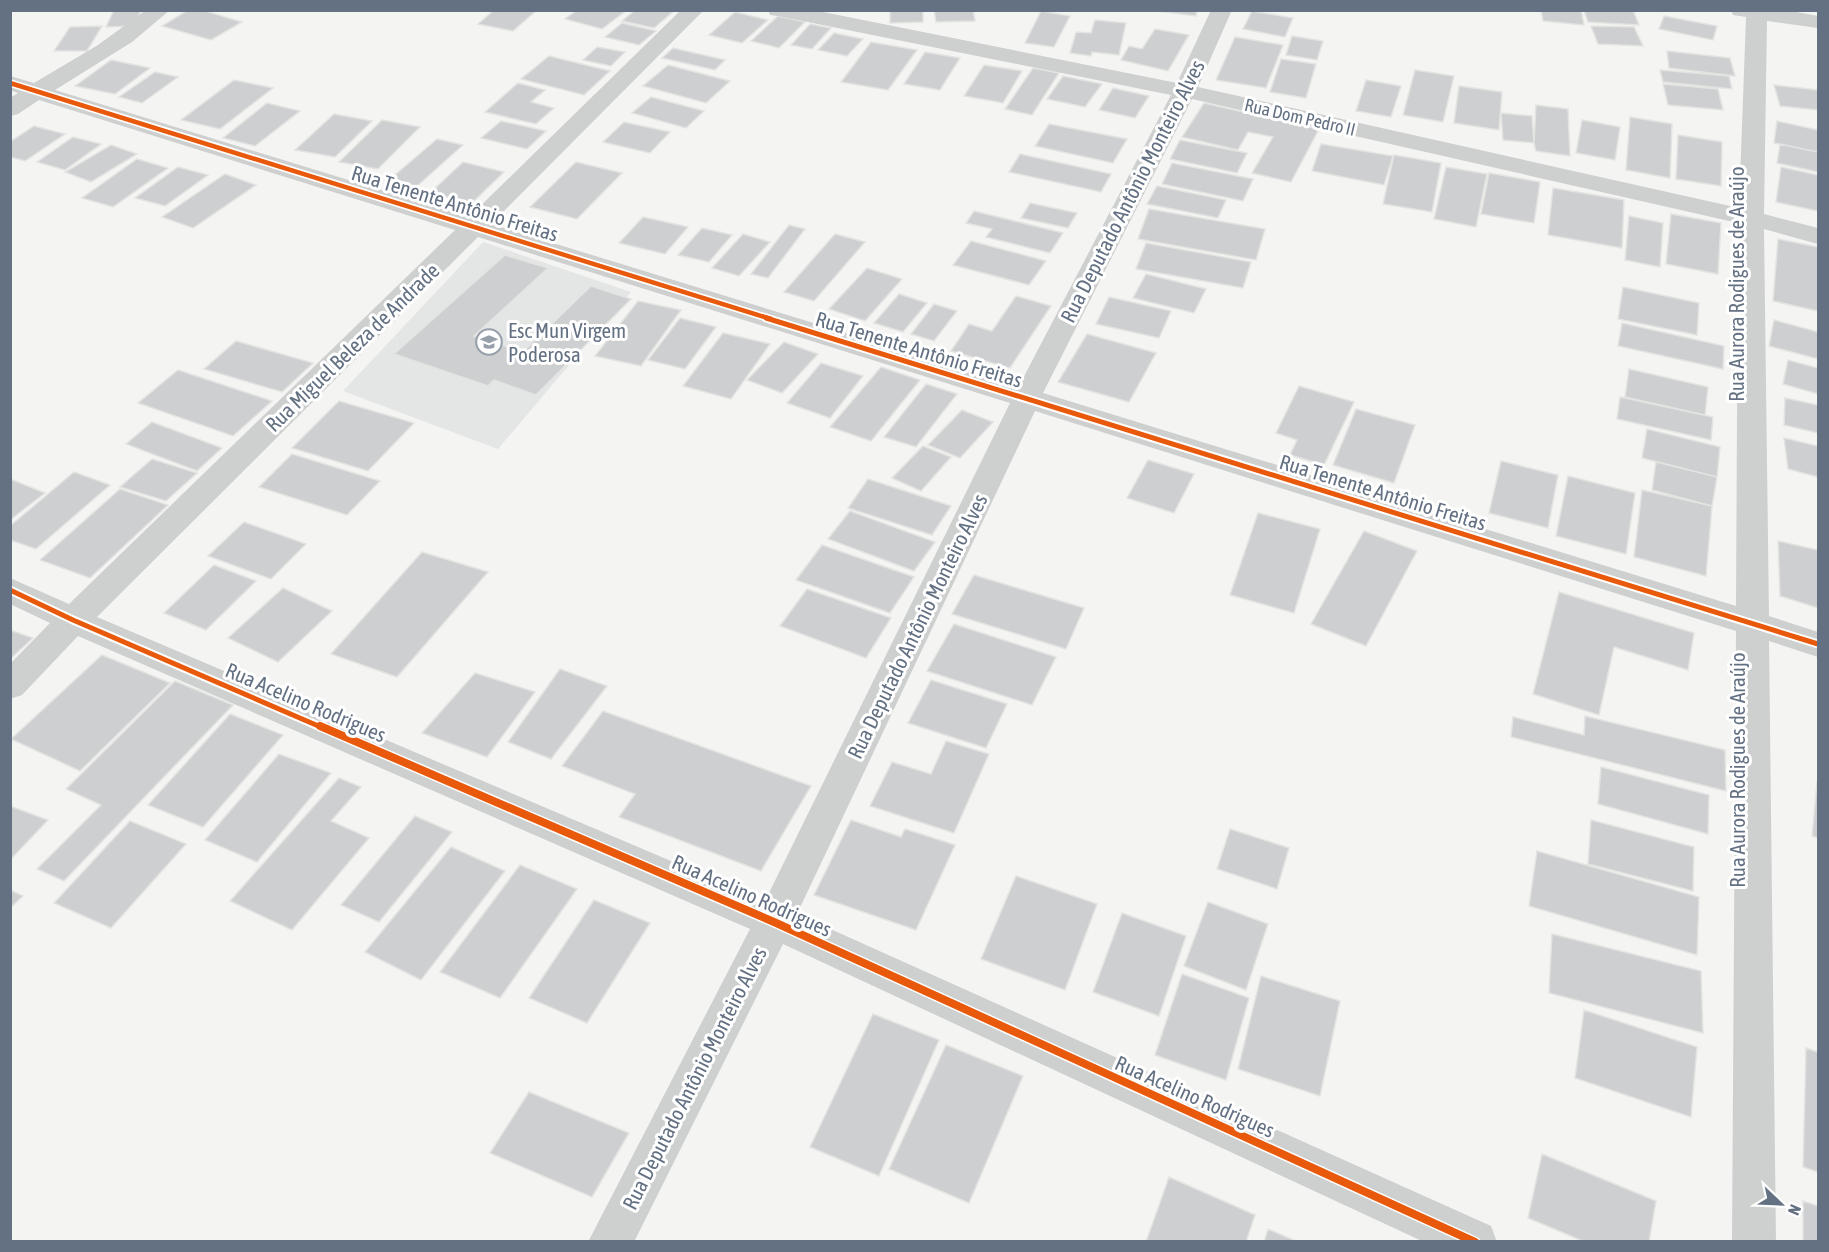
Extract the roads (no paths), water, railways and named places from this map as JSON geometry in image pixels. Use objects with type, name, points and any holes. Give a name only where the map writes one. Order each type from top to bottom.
[{"type":"street","points":[[10,109],[23,87],[109,49],[160,10]]},
{"type":"street","name":"Rua Miguel Beleza de Andrade","points":[[10,686],[73,620],[694,10]]},
{"type":"street","name":"Rua Dom Pedro II","points":[[778,10],[1185,91],[1751,218],[1818,236]]},
{"type":"street","name":"Rua Deputado Antônio Monteiro Alves","points":[[610,1242],[774,922],[1026,399],[1185,91],[1222,10]]},
{"type":"street","points":[[1752,11],[1818,22]]},
{"type":"street","name":"Rua Aurora Rodigues de Araújo","points":[[1752,11],[1754,1242]]},
{"type":"street","name":"Rua Tenente Antônio Freitas","points":[[23,87],[1818,644]]},
{"type":"street","name":"Rua Acelino Rodrigues","points":[[10,590],[73,620],[774,922],[1475,1242]]},
{"type":"place","name":"Esc Mun Virgem Poderosa","points":[[489,342]]}]
